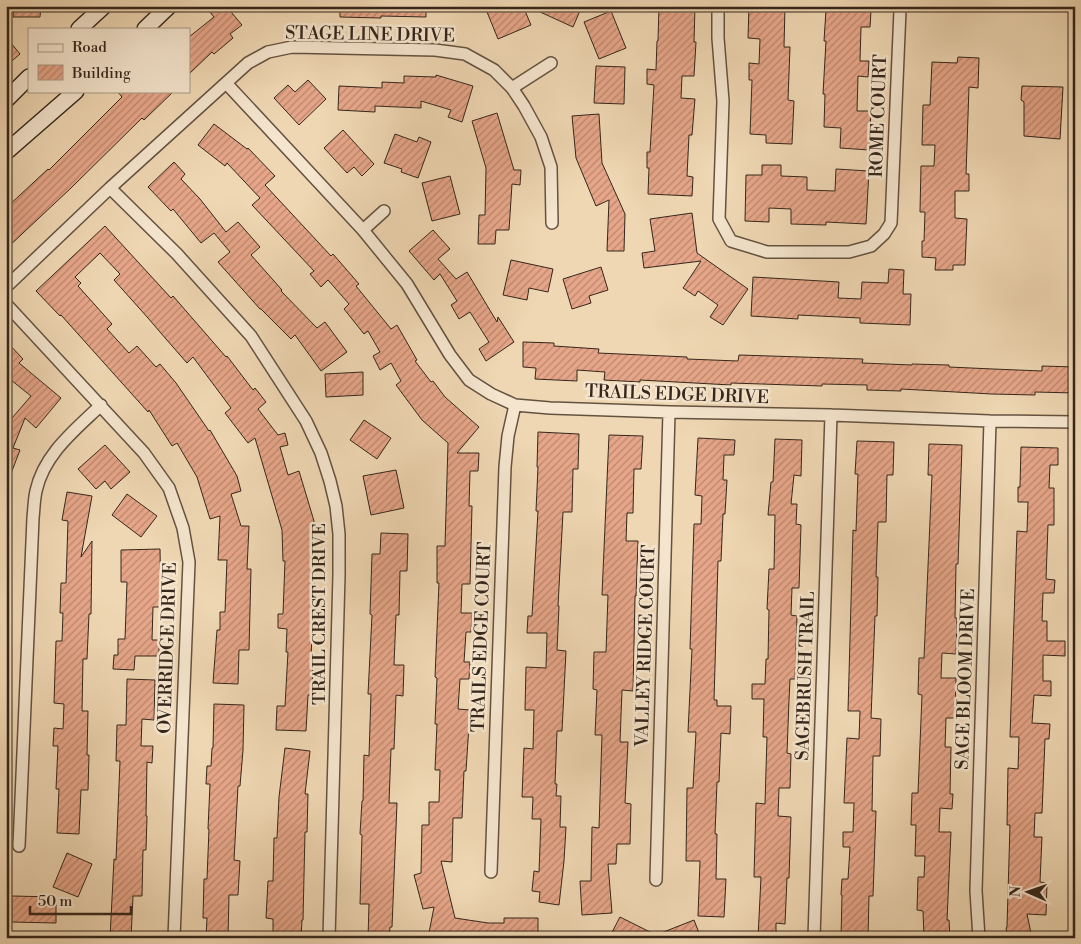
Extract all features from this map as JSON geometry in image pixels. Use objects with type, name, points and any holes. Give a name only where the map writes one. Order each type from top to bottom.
[{"type":"main road","points":[[80,28],[104,6]]},
{"type":"main road","points":[[146,28],[169,6]]},
{"type":"main road","points":[[6,100],[28,78]]},
{"type":"main road","points":[[6,152],[75,92]]},
{"type":"street","name":"ROME COURT","points":[[718,6],[718,38],[723,101],[720,219],[731,241],[767,252],[849,252],[871,246],[884,234],[891,223],[900,10]]},
{"type":"street","name":"STAGE LINE DRIVE","points":[[6,287],[110,188],[248,62],[268,52],[292,47],[435,50],[465,54],[494,70],[512,88],[541,138],[550,167],[552,222]]},
{"type":"street","points":[[512,88],[552,63]]},
{"type":"street","name":"TRAILS EDGE DRIVE","points":[[226,83],[363,230],[407,284],[450,355],[469,380],[491,394],[515,405],[669,412],[1075,422]]},
{"type":"street","name":"TRAIL CREST DRIVE","points":[[110,188],[177,254],[251,336],[306,421],[321,453],[330,480],[336,506],[339,576],[329,938]]},
{"type":"street","points":[[363,230],[384,212]]},
{"type":"street","name":"OVERRIDGE DRIVE","points":[[6,304],[144,453],[169,488],[183,528],[189,562],[174,938]]},
{"type":"street","points":[[19,846],[36,490],[44,467],[60,444],[101,405]]},
{"type":"street","name":"TRAILS EDGE COURT","points":[[491,872],[505,467],[508,436],[515,405]]},
{"type":"street","name":"VALLEY RIDGE COURT","points":[[656,880],[669,412]]},
{"type":"street","name":"SAGEBRUSH TRAIL","points":[[814,938],[832,415]]},
{"type":"street","name":"SAGE BLOOM DRIVE","points":[[979,938],[976,892],[990,421]]},
{"type":"building","points":[[14,6],[41,6],[40,17],[13,17]]},
{"type":"building","points":[[215,6],[226,6],[242,25],[230,34],[233,38],[214,54],[212,52],[190,73],[190,36],[214,17],[209,11]]},
{"type":"building","points":[[340,6],[426,6],[426,17],[340,17]]},
{"type":"building","points":[[500,6],[523,6],[531,25],[498,39],[487,12]]},
{"type":"building","points":[[527,6],[582,6],[573,27]]},
{"type":"building","points":[[659,6],[695,6],[694,42],[696,42],[694,76],[682,76],[681,98],[695,99],[692,135],[689,135],[687,176],[693,177],[692,196],[648,194],[649,168],[647,168],[647,152],[650,152],[654,85],[647,84],[647,69],[656,70]]},
{"type":"building","points":[[749,6],[785,6],[784,47],[790,47],[788,100],[794,101],[792,144],[766,143],[766,135],[750,134],[752,80],[749,80],[749,63],[759,64],[760,39],[748,38]]},
{"type":"building","points":[[845,6],[862,6],[862,11],[871,11],[870,27],[861,27],[860,61],[869,61],[868,77],[858,76],[857,111],[871,111],[869,150],[840,148],[841,128],[824,127],[825,94],[823,94],[826,10],[844,11]]},
{"type":"building","points":[[611,11],[626,48],[599,59],[584,22]]},
{"type":"building","points":[[6,37],[20,54],[6,66]]},
{"type":"building","points":[[958,57],[979,58],[978,88],[969,87],[966,174],[969,174],[969,191],[955,191],[955,218],[967,219],[965,265],[953,265],[953,270],[935,270],[936,258],[922,257],[925,212],[920,212],[921,166],[934,166],[935,145],[922,145],[923,105],[930,105],[932,62],[957,63]]},
{"type":"building","points":[[596,66],[625,67],[624,104],[594,103]]},
{"type":"building","points":[[436,75],[473,86],[462,122],[448,117],[451,110],[421,101],[421,108],[375,106],[375,112],[338,110],[339,86],[382,88],[382,82],[404,83],[404,76],[436,77]]},
{"type":"building","points":[[308,80],[326,99],[299,125],[274,98],[288,85],[295,92]]},
{"type":"building","points":[[1022,86],[1063,87],[1060,139],[1024,136],[1024,102],[1021,100]]},
{"type":"building","points":[[118,92],[173,92],[144,120],[142,118],[6,249],[6,208],[49,170],[122,97]]},
{"type":"building","points":[[497,113],[514,170],[521,170],[520,185],[512,184],[509,230],[496,230],[495,244],[478,244],[479,215],[485,215],[486,168],[472,121]]},
{"type":"building","points":[[599,114],[602,163],[625,214],[624,251],[607,251],[609,200],[596,206],[576,158],[572,116]]},
{"type":"building","points":[[214,124],[248,148],[275,176],[265,185],[331,256],[333,254],[359,284],[356,286],[391,329],[397,325],[417,360],[415,361],[431,382],[433,381],[445,397],[479,427],[457,453],[479,453],[478,471],[470,471],[469,506],[472,506],[470,584],[462,584],[461,613],[472,613],[471,632],[466,632],[464,662],[470,662],[469,679],[460,679],[458,709],[470,710],[462,818],[453,818],[452,862],[441,861],[455,918],[488,923],[504,923],[504,918],[538,918],[538,938],[428,938],[434,907],[423,909],[414,875],[421,873],[422,825],[429,825],[429,802],[439,802],[440,770],[435,770],[437,678],[435,677],[439,583],[437,583],[437,546],[445,546],[448,443],[422,420],[396,385],[401,381],[391,363],[380,370],[373,356],[380,352],[368,331],[364,334],[344,309],[349,304],[328,280],[321,287],[310,274],[314,271],[252,205],[260,198],[227,163],[225,166],[198,145]]},
{"type":"building","points":[[343,130],[374,164],[362,176],[354,167],[347,173],[324,148]]},
{"type":"building","points":[[395,134],[417,142],[419,137],[431,142],[418,178],[401,172],[402,169],[384,163]]},
{"type":"building","points":[[174,162],[185,174],[181,179],[200,199],[226,232],[238,222],[260,247],[251,255],[281,291],[317,328],[325,322],[347,352],[321,371],[295,335],[291,339],[260,309],[218,262],[230,252],[214,233],[201,243],[173,209],[171,211],[148,187]]},
{"type":"building","points":[[762,165],[781,165],[781,176],[807,177],[807,190],[835,191],[836,169],[869,171],[866,224],[826,222],[826,225],[791,224],[791,209],[769,208],[769,222],[745,221],[746,175],[762,175]]},
{"type":"building","points":[[450,176],[460,214],[432,221],[422,183]]},
{"type":"building","points":[[692,213],[697,253],[748,289],[723,325],[710,317],[718,305],[698,291],[695,296],[683,288],[701,261],[644,268],[642,253],[655,251],[650,219]]},
{"type":"building","points":[[105,226],[171,298],[173,296],[227,356],[253,390],[255,388],[266,402],[258,409],[278,435],[285,433],[288,445],[280,447],[288,475],[299,471],[314,521],[312,695],[308,695],[306,731],[276,730],[277,706],[285,706],[288,652],[286,652],[287,629],[278,628],[278,614],[283,614],[285,561],[283,561],[282,530],[255,438],[248,443],[225,413],[231,408],[193,357],[187,363],[114,280],[120,274],[100,253],[75,277],[81,283],[78,286],[112,324],[107,329],[129,353],[137,346],[156,367],[160,364],[176,383],[210,430],[237,476],[241,491],[231,494],[241,526],[249,526],[247,569],[251,569],[249,650],[239,650],[238,684],[213,683],[217,630],[220,630],[220,612],[225,612],[227,560],[218,560],[220,516],[210,519],[197,477],[177,443],[172,446],[149,410],[148,412],[61,315],[36,291]]},
{"type":"building","points":[[433,230],[450,249],[438,259],[456,279],[467,272],[497,322],[498,317],[514,342],[486,361],[479,349],[489,342],[470,312],[459,319],[451,305],[457,301],[440,274],[434,280],[409,251]]},
{"type":"building","points":[[511,260],[553,269],[548,292],[529,288],[527,300],[503,295]]},
{"type":"building","points":[[601,267],[608,290],[589,296],[591,303],[572,309],[563,279]]},
{"type":"building","points":[[889,269],[904,270],[903,294],[911,294],[910,325],[860,323],[860,318],[798,315],[798,319],[751,316],[753,277],[839,282],[838,298],[861,299],[862,282],[888,283]]},
{"type":"building","points":[[6,341],[23,359],[19,363],[61,398],[36,428],[25,418],[13,448],[20,450],[7,484],[6,425],[31,396],[6,376]]},
{"type":"building","points":[[523,342],[554,343],[554,346],[599,349],[598,353],[687,357],[687,359],[738,361],[739,355],[863,359],[862,363],[949,365],[949,367],[1042,371],[1042,366],[1075,367],[1075,393],[1035,392],[1035,395],[992,394],[901,389],[901,391],[867,390],[867,385],[822,384],[822,386],[731,383],[731,385],[640,380],[640,382],[604,380],[605,372],[577,370],[577,381],[535,379],[536,368],[523,367]]},
{"type":"building","points":[[363,372],[363,395],[326,397],[325,374]]},
{"type":"building","points":[[364,420],[391,438],[377,459],[350,440]]},
{"type":"building","points":[[538,432],[579,434],[578,469],[573,469],[572,512],[563,512],[558,606],[557,650],[566,651],[562,731],[557,731],[555,784],[557,784],[556,796],[561,796],[560,827],[566,827],[559,905],[539,902],[540,892],[532,891],[534,871],[539,872],[541,819],[532,819],[533,797],[522,797],[524,748],[533,749],[534,710],[525,710],[526,667],[546,668],[547,633],[527,633],[528,616],[532,616],[538,511],[536,511]]},
{"type":"building","points":[[609,435],[643,436],[641,469],[634,469],[633,513],[627,513],[626,541],[638,541],[633,691],[622,690],[620,742],[628,742],[625,803],[631,804],[630,844],[617,844],[616,864],[608,864],[612,913],[582,915],[580,881],[591,881],[592,827],[599,828],[602,735],[595,735],[597,690],[593,689],[594,652],[606,652],[608,595],[602,595]]},
{"type":"building","points":[[698,438],[735,440],[734,455],[724,455],[723,480],[727,480],[721,561],[718,561],[714,700],[717,700],[717,706],[731,706],[730,734],[721,733],[715,834],[717,834],[716,879],[726,879],[724,917],[698,916],[700,861],[686,861],[687,788],[693,788],[696,732],[688,732],[692,649],[690,649],[694,524],[701,524],[702,496],[695,495]]},
{"type":"building","points":[[775,439],[802,440],[801,476],[794,475],[791,504],[797,504],[796,524],[801,525],[799,588],[792,588],[791,615],[797,616],[795,679],[790,679],[789,700],[787,753],[791,754],[790,788],[779,788],[778,816],[791,817],[785,924],[776,923],[776,938],[758,938],[761,877],[754,877],[756,803],[765,804],[767,737],[763,737],[764,699],[752,699],[752,684],[765,684],[766,659],[768,659],[769,610],[767,609],[769,569],[774,569],[775,515],[768,515],[771,482],[773,482]]},
{"type":"building","points":[[857,441],[894,442],[893,475],[887,475],[886,522],[878,522],[877,616],[875,616],[871,718],[881,719],[880,756],[873,756],[872,811],[876,811],[873,896],[869,896],[868,938],[841,938],[842,879],[848,879],[850,847],[843,847],[843,832],[853,832],[854,803],[844,803],[847,738],[859,739],[860,711],[848,711],[853,530],[856,531],[858,474],[855,474]]},
{"type":"building","points":[[929,444],[962,445],[958,564],[956,564],[956,654],[942,653],[941,678],[956,678],[955,718],[946,718],[945,747],[951,747],[950,794],[953,794],[952,809],[940,808],[939,832],[951,832],[947,920],[949,920],[950,938],[924,938],[923,911],[917,910],[918,877],[924,877],[925,856],[915,856],[916,825],[911,825],[912,793],[918,793],[922,695],[918,694],[919,658],[924,658],[932,475],[928,475]]},
{"type":"building","points":[[105,445],[130,472],[111,489],[105,481],[96,489],[78,469]]},
{"type":"building","points":[[1021,447],[1058,448],[1058,465],[1050,465],[1049,488],[1054,488],[1054,525],[1048,525],[1046,579],[1055,580],[1054,593],[1043,593],[1042,621],[1047,621],[1047,641],[1065,641],[1065,656],[1043,655],[1043,681],[1051,681],[1051,696],[1034,695],[1032,723],[1050,724],[1049,739],[1045,739],[1042,813],[1035,813],[1034,837],[1042,837],[1040,882],[1047,883],[1046,915],[1027,914],[1032,938],[1008,938],[1006,928],[1010,825],[1007,825],[1008,768],[1018,769],[1019,737],[1010,737],[1017,531],[1027,532],[1028,502],[1018,502]]},
{"type":"building","points":[[396,470],[404,508],[371,515],[363,476]]},
{"type":"building","points":[[67,492],[92,496],[81,557],[92,541],[91,614],[89,614],[87,659],[83,659],[82,711],[88,711],[88,790],[81,790],[79,834],[57,833],[59,789],[56,789],[58,746],[53,746],[54,728],[63,729],[64,704],[54,703],[56,641],[62,641],[63,613],[60,613],[61,583],[66,583],[68,521],[62,520]]},
{"type":"building","points":[[127,494],[157,516],[141,537],[112,515]]},
{"type":"building","points":[[381,533],[408,534],[407,571],[400,571],[399,615],[396,615],[394,665],[404,665],[403,696],[396,695],[394,749],[391,749],[389,803],[397,803],[392,927],[390,927],[389,938],[368,938],[369,904],[360,904],[362,835],[360,834],[364,755],[369,756],[371,694],[368,694],[372,615],[370,614],[372,554],[380,554]]},
{"type":"building","points":[[160,549],[161,607],[153,607],[152,640],[159,640],[159,656],[135,656],[134,670],[113,669],[114,655],[118,655],[118,639],[125,639],[127,582],[121,582],[121,550]]},
{"type":"building","points":[[127,679],[155,680],[154,720],[142,719],[141,746],[153,746],[152,763],[147,762],[146,850],[143,850],[142,896],[133,896],[131,938],[110,938],[114,859],[116,860],[120,761],[116,761],[117,725],[126,725]]},
{"type":"building","points":[[214,704],[244,705],[243,750],[240,786],[238,786],[234,860],[240,861],[238,895],[229,895],[228,938],[206,938],[207,918],[203,918],[204,879],[207,879],[209,829],[210,784],[206,784],[207,766],[211,766],[213,748]]},
{"type":"building","points":[[285,748],[310,751],[305,794],[308,794],[307,832],[305,832],[301,938],[273,938],[273,919],[266,918],[268,881],[273,881],[274,838],[277,838],[279,797]]},
{"type":"building","points":[[67,853],[92,864],[78,897],[53,887]]},
{"type":"building","points":[[12,896],[56,897],[56,923],[12,922]]},
{"type":"building","points":[[620,917],[656,935],[694,920],[701,938],[609,938]]}]
